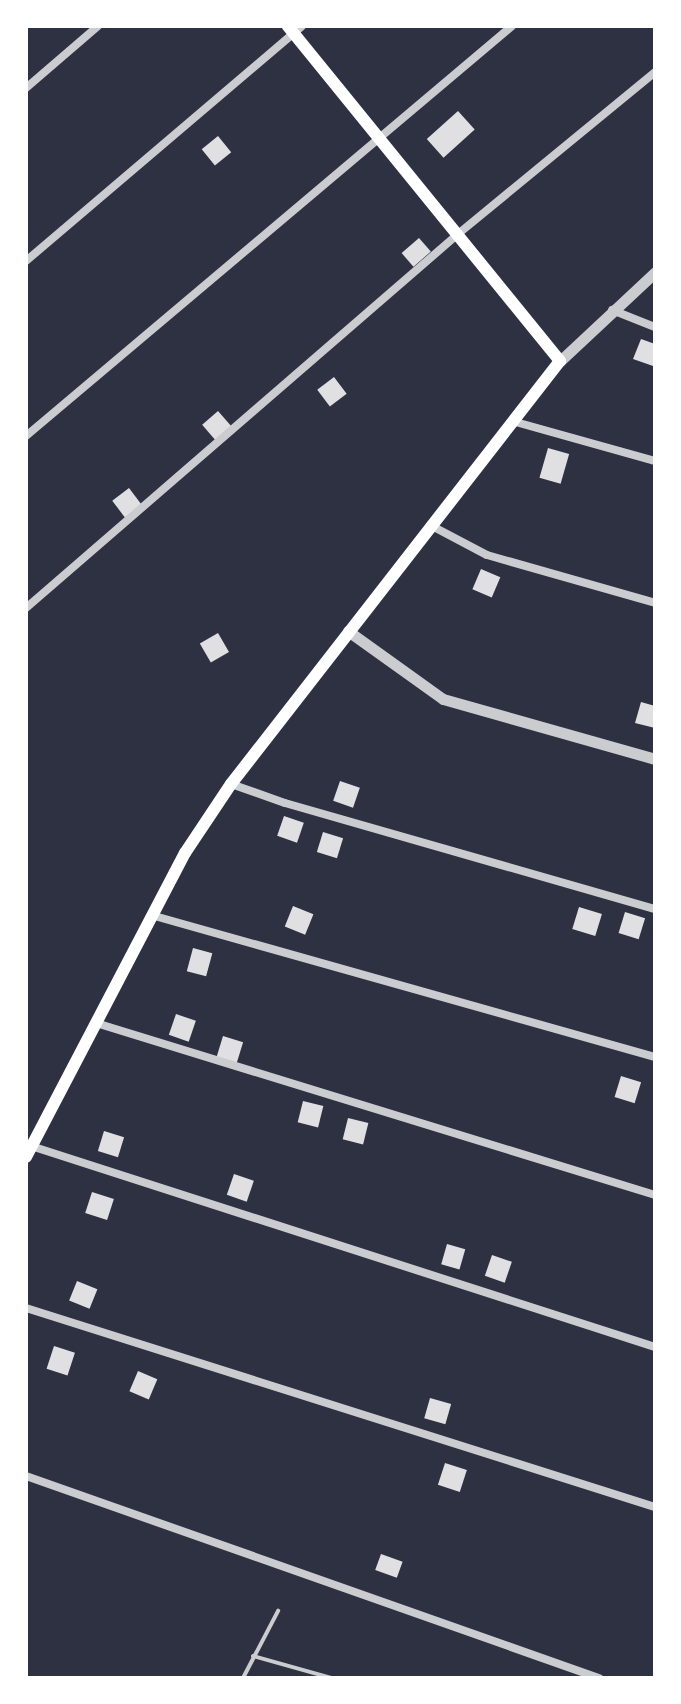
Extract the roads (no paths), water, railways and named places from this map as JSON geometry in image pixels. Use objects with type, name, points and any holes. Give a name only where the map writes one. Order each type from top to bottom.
[{"type":"main road","points":[[28,1152],[150,915],[185,853],[231,784],[560,361],[379,138],[295,28]]},
{"type":"street","points":[[26,88],[98,26]]},
{"type":"street","points":[[26,436],[512,26]]},
{"type":"street","points":[[26,261],[295,28]]},
{"type":"street","points":[[26,608],[458,234],[655,72]]},
{"type":"street","points":[[560,361],[655,272]]},
{"type":"street","points":[[612,310],[655,327]]},
{"type":"street","points":[[512,421],[655,461]]},
{"type":"street","points":[[430,525],[487,555],[655,603]]},
{"type":"street","points":[[348,631],[443,699],[655,759]]},
{"type":"street","points":[[231,784],[285,803],[655,909]]},
{"type":"street","points":[[150,915],[655,1057]]},
{"type":"street","points":[[96,1023],[655,1195]]},
{"type":"street","points":[[28,1152],[655,1347]]},
{"type":"street","points":[[26,1308],[655,1507]]},
{"type":"street","points":[[26,1476],[599,1678]]},
{"type":"lane","points":[[243,1678],[278,1611]]},
{"type":"lane","points":[[253,1656],[332,1678]]}]
